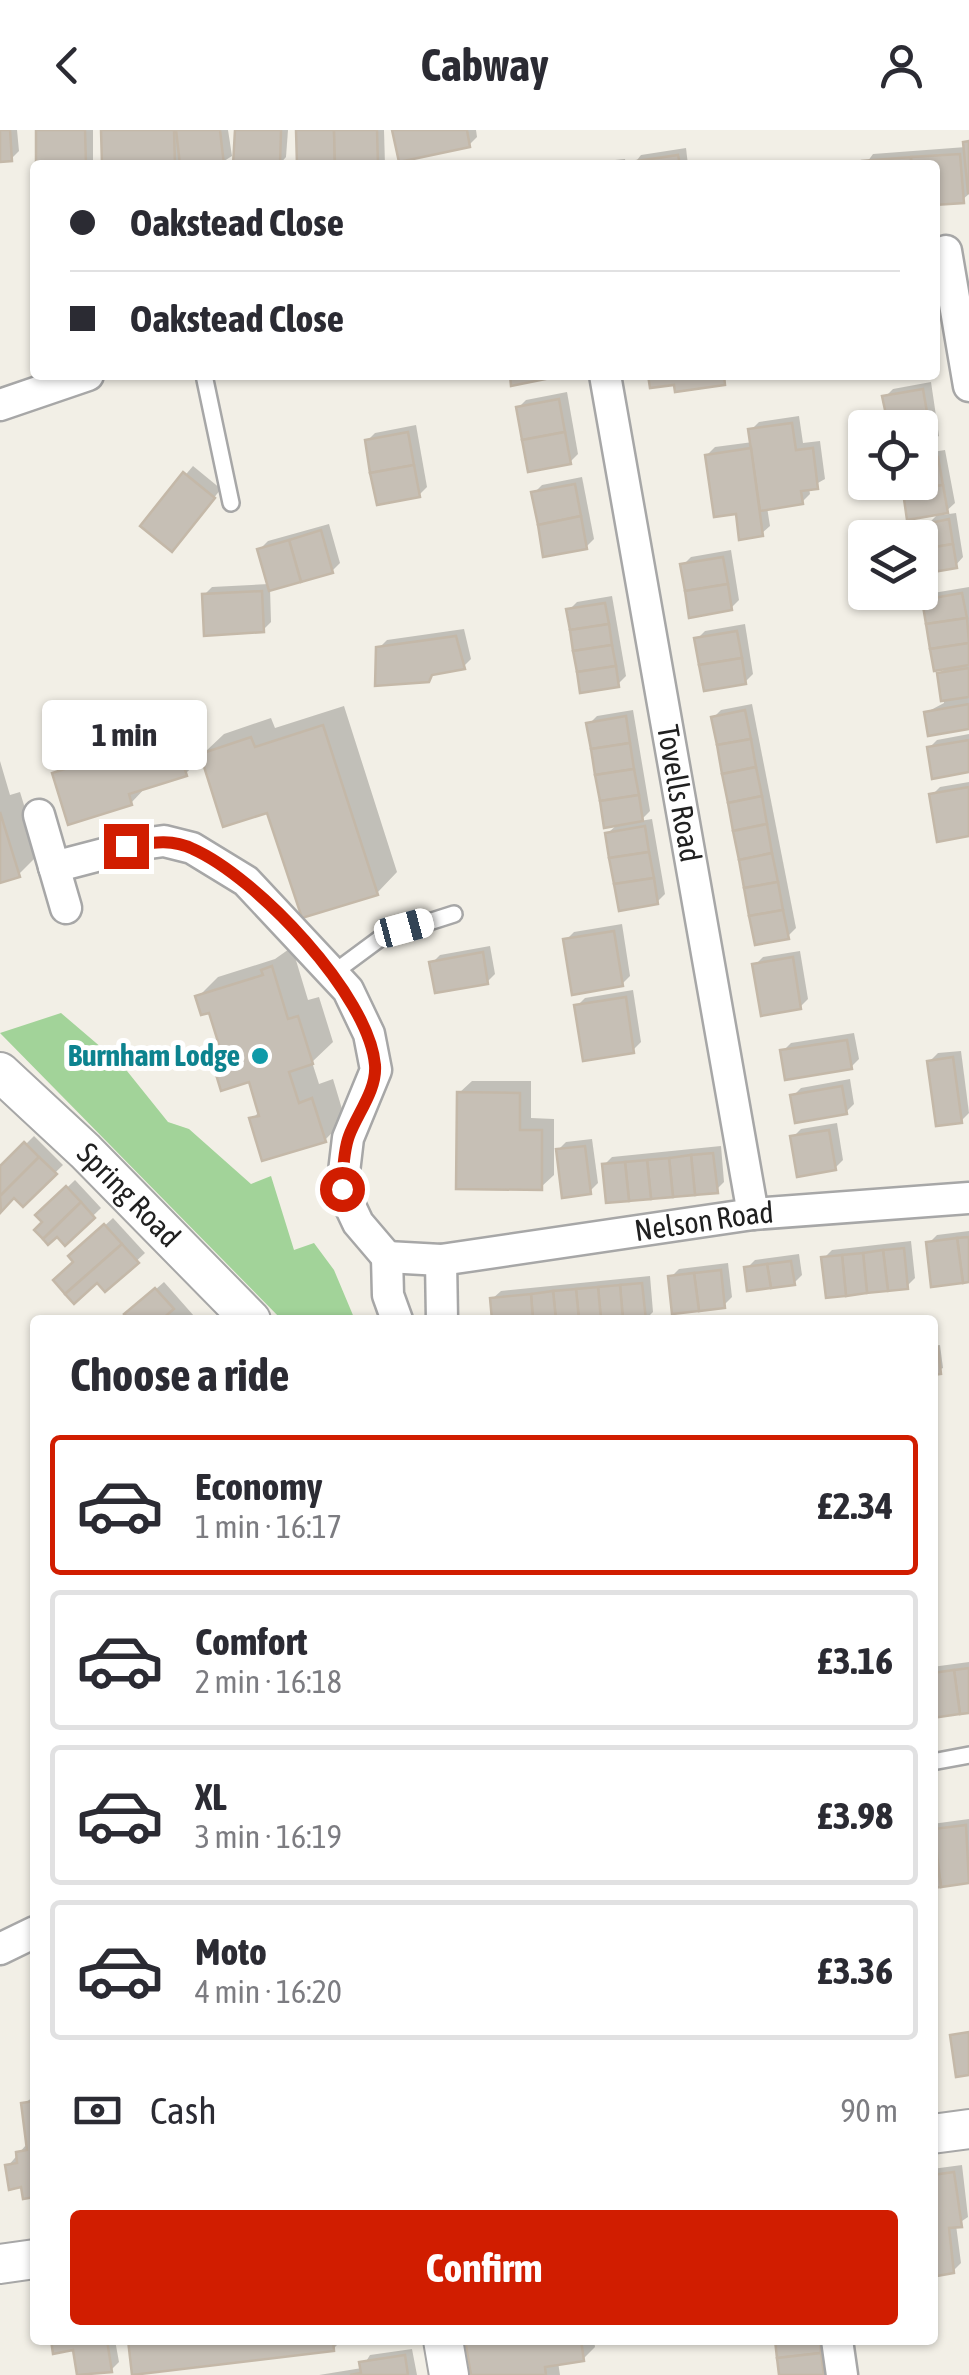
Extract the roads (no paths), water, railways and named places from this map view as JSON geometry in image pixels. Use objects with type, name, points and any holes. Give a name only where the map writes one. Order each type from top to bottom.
[{"type":"street","points":[[950,251],[969,386]]},
{"type":"street","points":[[0,406],[74,380]]},
{"type":"street","name":"Tovells Road","points":[[606,380],[753,1214]]},
{"type":"street","points":[[39,816],[66,908]]},
{"type":"street","points":[[54,867],[126,846],[164,841],[192,848],[246,881],[348,990],[369,1034],[376,1070],[348,1138],[342,1189],[358,1223],[387,1257],[388,1295],[395,1315]]},
{"type":"street","name":"Spring Road","points":[[0,1072],[86,1151],[245,1315]]},
{"type":"street","name":"Nelson Road","points":[[387,1257],[441,1260],[753,1214],[969,1198]]},
{"type":"street","points":[[441,1260],[442,1315]]},
{"type":"street","points":[[0,1948],[30,1934]]},
{"type":"street","points":[[938,2133],[969,2128]]},
{"type":"street","points":[[0,2264],[30,2261]]},
{"type":"street","points":[[444,2345],[449,2375]]},
{"type":"street","points":[[838,2345],[842,2375]]},
{"type":"lane","points":[[205,380],[231,503]]},
{"type":"lane","points":[[332,974],[382,936],[454,914]]},
{"type":"lane","points":[[938,1761],[969,1755]]},
{"type":"place","name":"Burnham Lodge","points":[[260,1056]]}]
